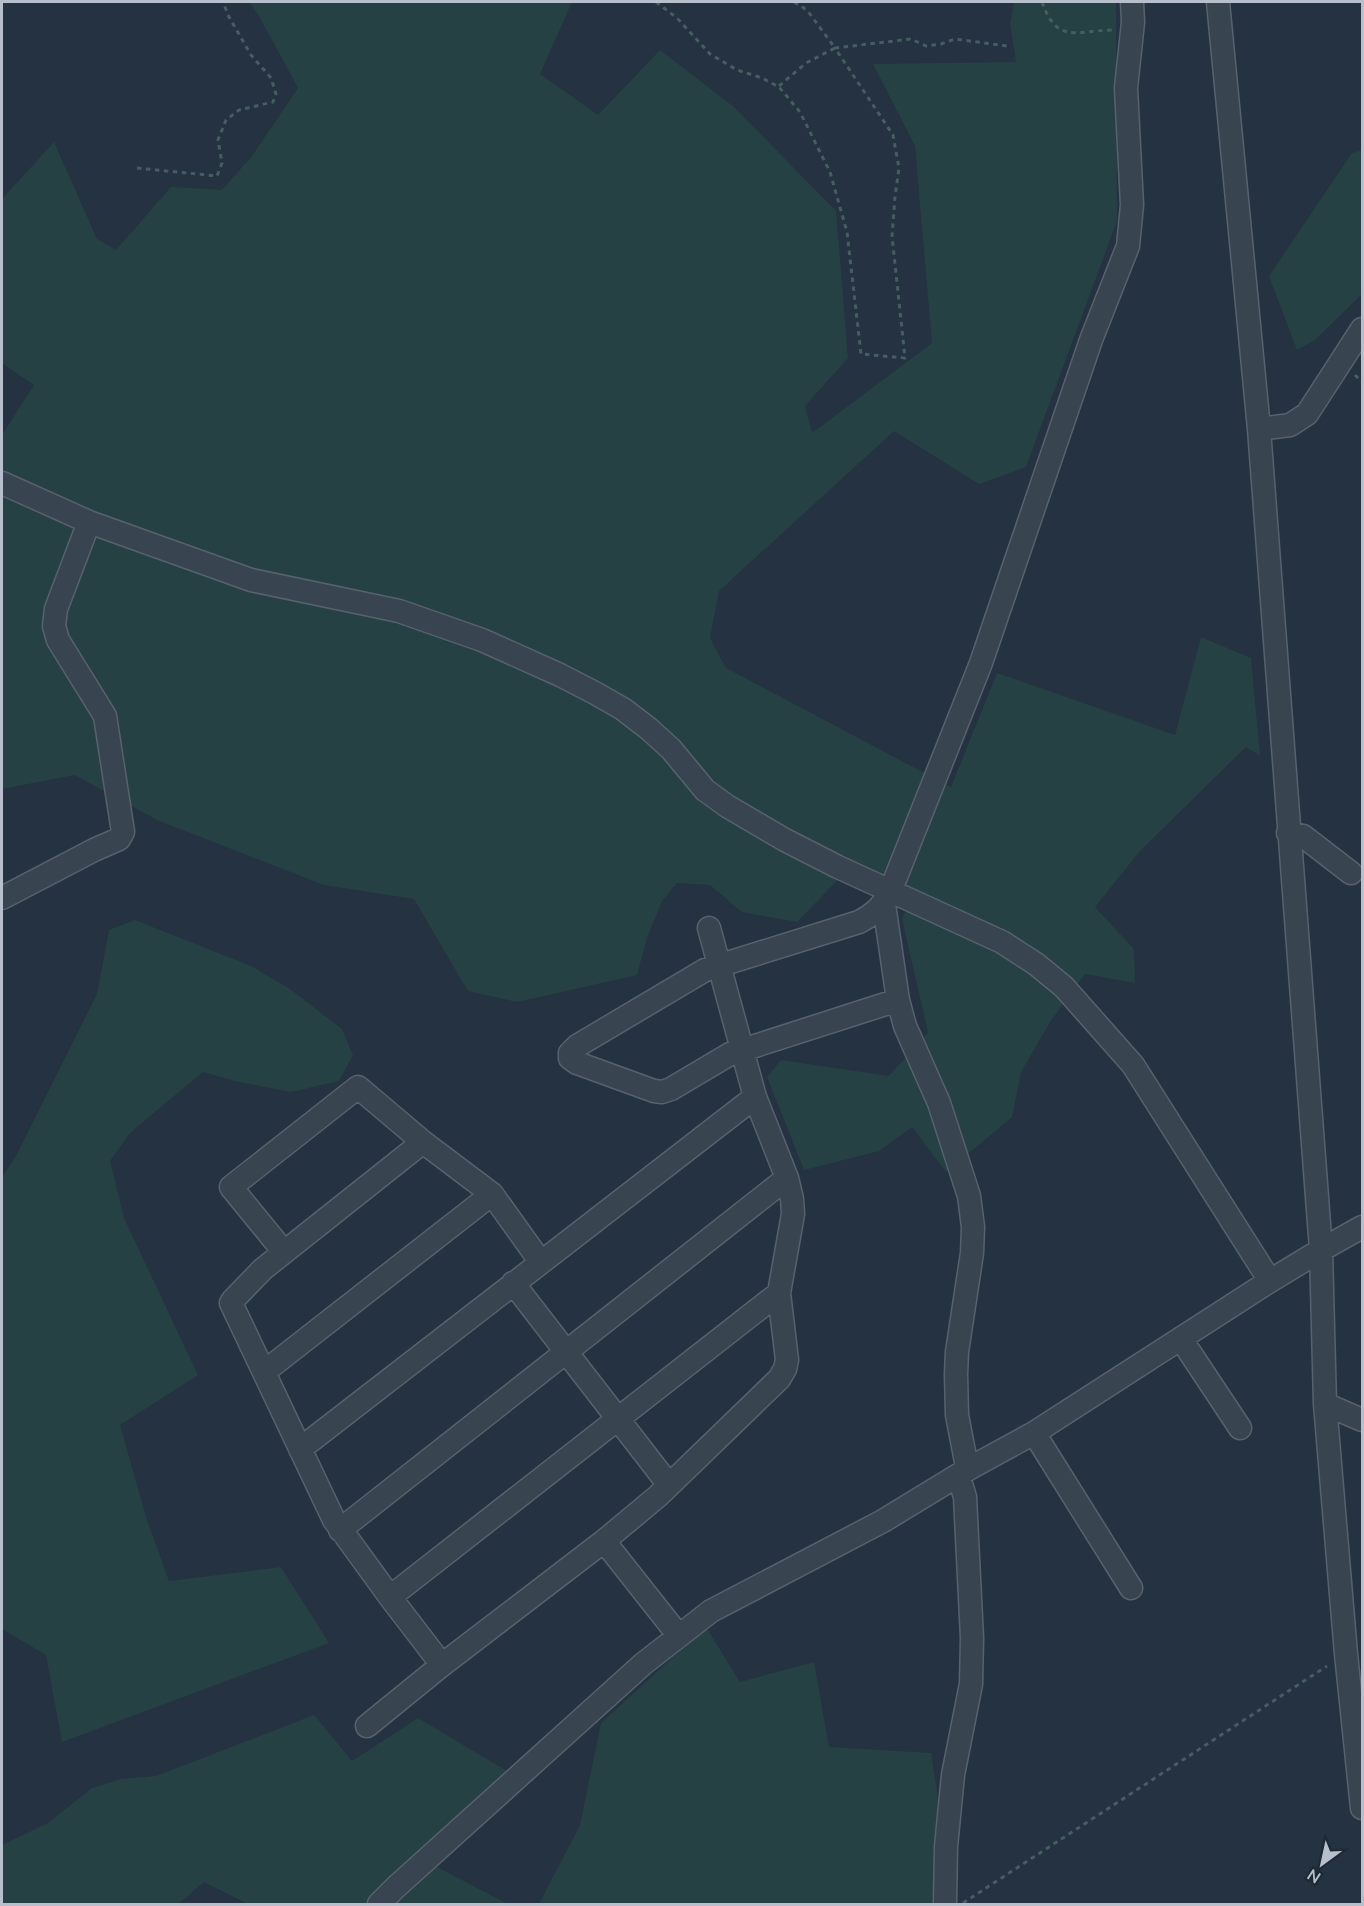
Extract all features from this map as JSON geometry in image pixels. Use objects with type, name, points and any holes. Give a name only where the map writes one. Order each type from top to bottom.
[{"type":"street","points":[[898,1000],[730,1054],[662,1092],[654,1092],[577,1063],[570,1058],[570,1053],[577,1046],[705,970],[859,922],[873,914],[887,898],[898,876],[981,663],[1091,340],[1128,246],[1132,205],[1126,88],[1132,30],[1132,2]]},
{"type":"street","points":[[1218,2],[1259,429],[1321,1250],[1325,1404],[1346,1654],[1362,1808]]},
{"type":"street","points":[[1259,429],[1290,425],[1307,414],[1362,329]]},
{"type":"street","points":[[2,483],[89,522],[251,580],[399,611],[482,640],[560,675],[623,709],[649,729],[677,756],[705,790],[727,806],[887,898],[1002,942],[1036,964],[1064,987],[1133,1065],[1270,1281]]},
{"type":"street","points":[[2,898],[119,839],[123,832],[105,716],[58,640],[54,626],[56,609],[89,522]]},
{"type":"street","points":[[1288,832],[1303,836],[1351,873]]},
{"type":"street","points":[[887,898],[898,1000],[909,1035],[939,1103],[969,1196],[973,1227],[972,1253],[957,1352],[956,1374],[957,1415],[966,1462],[963,1487],[972,1638],[971,1684],[953,1775],[946,1847],[945,1905]]},
{"type":"street","points":[[367,1726],[658,1496],[779,1379],[785,1369],[787,1360],[779,1293],[793,1214],[792,1199],[787,1178],[755,1097],[741,1052],[709,928]]},
{"type":"street","points":[[284,1252],[231,1186],[358,1088],[423,1142],[492,1194],[540,1261]]},
{"type":"street","points":[[300,1449],[540,1261],[755,1097]]},
{"type":"street","points":[[423,1142],[263,1269],[231,1303],[340,1530],[442,1665]]},
{"type":"street","points":[[340,1530],[787,1178]]},
{"type":"street","points":[[264,1371],[492,1194]]},
{"type":"street","points":[[379,1905],[635,1672],[726,1602],[883,1521],[1034,1434],[1270,1281],[1362,1227]]},
{"type":"street","points":[[513,1283],[669,1485]]},
{"type":"street","points":[[390,1597],[779,1293]]},
{"type":"street","points":[[1181,1339],[1240,1428]]},
{"type":"street","points":[[1325,1404],[1362,1420]]},
{"type":"street","points":[[1034,1434],[1131,1588]]},
{"type":"street","points":[[604,1540],[679,1636]]},
{"type":"path","points":[[137,168],[217,176],[222,163],[218,141],[226,120],[239,110],[273,102],[276,94],[271,78],[251,55],[223,2]]},
{"type":"path","points":[[656,2],[677,18],[710,54],[736,70],[762,78],[779,87],[800,112],[830,172],[847,232],[861,354],[905,358],[892,236],[899,168],[893,135],[807,10],[794,2]]},
{"type":"path","points":[[1042,2],[1048,17],[1060,31],[1132,30]]},
{"type":"path","points":[[779,87],[806,63],[835,48],[911,39],[927,46],[955,39],[1007,46]]},
{"type":"path","points":[[961,1905],[1346,1654]]},
{"type":"green space","points":[[249,2],[572,2],[540,74],[598,115],[660,50],[734,107],[836,211],[848,358],[805,406],[812,433],[932,343],[915,146],[873,64],[1016,62],[1010,23],[1014,2],[1116,2],[1117,221],[1026,467],[979,484],[894,431],[719,591],[710,638],[726,668],[951,787],[997,673],[1175,735],[1201,637],[1251,658],[1260,756],[1246,747],[1140,851],[1095,907],[1134,949],[1135,983],[1085,974],[1050,1022],[1021,1072],[1012,1117],[946,1172],[912,1127],[879,1151],[804,1170],[767,1077],[781,1060],[889,1076],[928,1032],[902,919],[916,890],[854,863],[797,922],[742,912],[710,885],[677,883],[662,901],[647,938],[637,975],[517,1002],[468,991],[414,899],[324,885],[157,820],[75,775],[2,789],[2,435],[34,385],[2,363],[2,199],[54,142],[97,239],[116,250],[171,187],[222,190],[252,156],[298,88]]},
{"type":"green space","points":[[1362,150],[1362,294],[1315,340],[1297,350],[1269,276],[1352,153]]},
{"type":"green space","points":[[135,920],[251,966],[290,989],[342,1029],[353,1055],[339,1081],[291,1092],[203,1072],[130,1133],[110,1161],[124,1218],[198,1375],[120,1425],[147,1520],[169,1581],[281,1567],[329,1643],[62,1742],[46,1655],[2,1629],[2,1177],[16,1156],[97,994],[109,930]]},
{"type":"green space","points":[[706,1627],[740,1682],[814,1662],[829,1747],[931,1753],[938,1799],[937,1904],[539,1904],[580,1825],[601,1723]]},
{"type":"green space","points":[[314,1715],[352,1761],[418,1718],[507,1771],[414,1855],[508,1904],[248,1904],[204,1882],[178,1904],[2,1904],[2,1845],[48,1823],[92,1788],[121,1779],[156,1776]]}]
